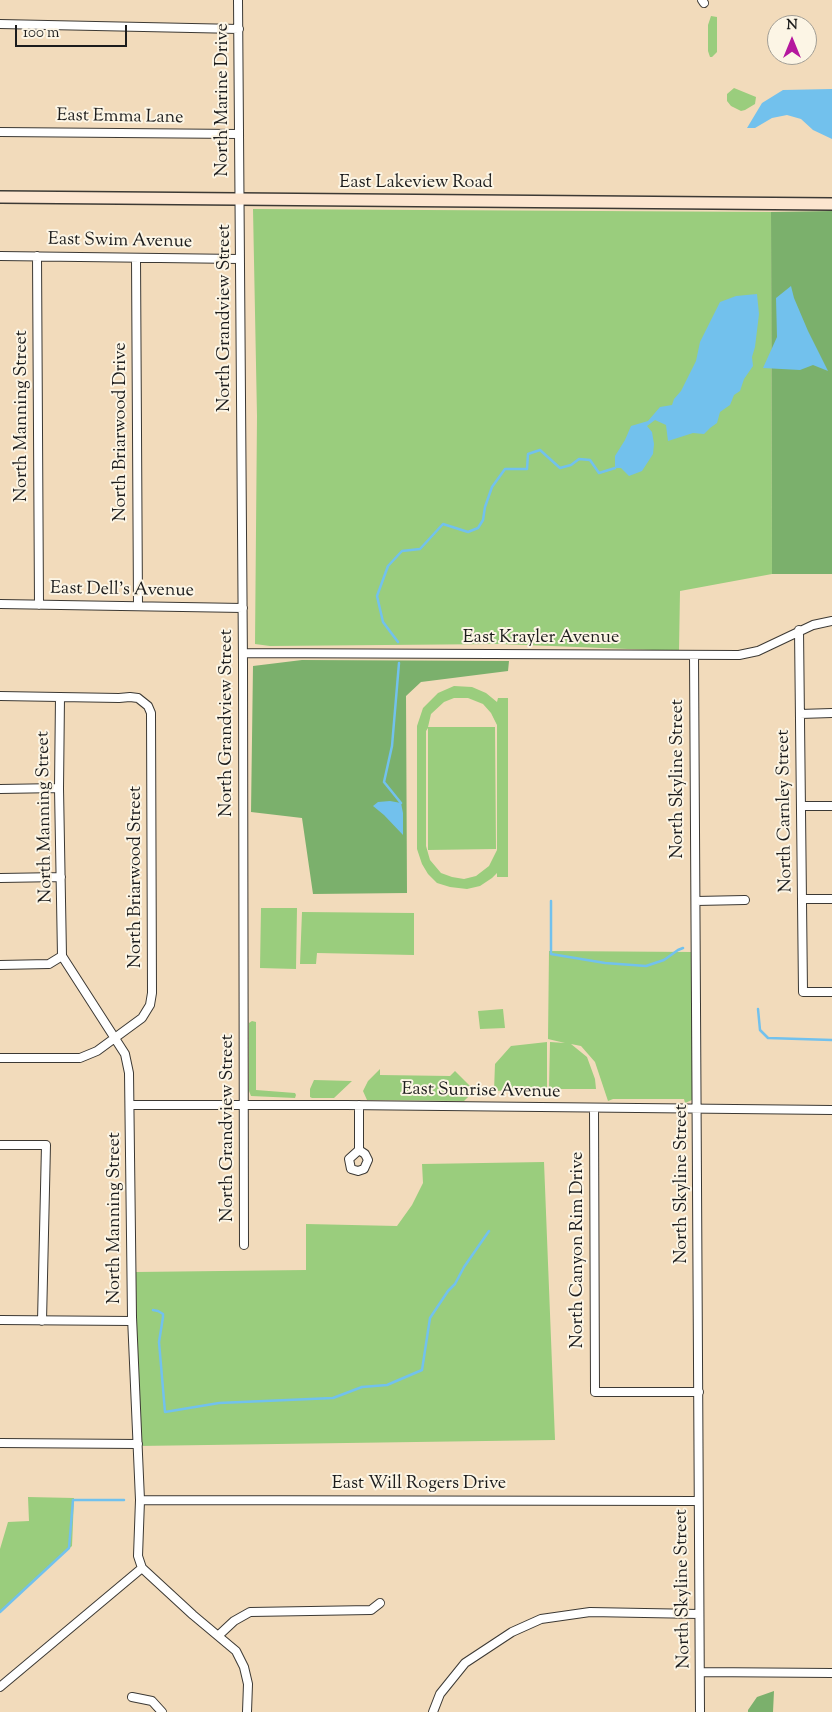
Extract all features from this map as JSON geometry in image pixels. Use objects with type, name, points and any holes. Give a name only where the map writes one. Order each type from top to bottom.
[{"type":"street","name":"North Marine Drive","points":[[238,0],[240,201]]},
{"type":"street","points":[[0,24],[239,29]]},
{"type":"street","name":"East Emma Lane","points":[[0,132],[240,134]]},
{"type":"street","name":"East Lakeview Road","points":[[0,197],[240,201],[832,204]]},
{"type":"street","name":"North Grandview Street","points":[[240,201],[244,1245]]},
{"type":"street","name":"East Swim Avenue","points":[[0,256],[240,259]]},
{"type":"street","name":"North Manning Street","points":[[37,256],[39,605]]},
{"type":"street","name":"North Briarwood Drive","points":[[136,258],[138,606]]},
{"type":"street","name":"East Dell's Avenue","points":[[0,604],[243,608]]},
{"type":"street","name":"East Krayler Avenue","points":[[243,652],[739,655],[758,651],[800,630],[832,621]]},
{"type":"street","name":"North Carnley Street","points":[[800,630],[803,992],[832,992]]},
{"type":"street","name":"North Skyline Street","points":[[694,655],[700,1712]]},
{"type":"street","points":[[0,696],[60,697]]},
{"type":"street","name":"North Manning Street","points":[[60,697],[59,788],[62,956],[125,1054],[129,1073],[132,1321],[140,1500],[138,1556],[142,1568]]},
{"type":"street","name":"North Briarwood Street","points":[[0,1058],[80,1058],[96,1050],[142,1018],[150,1005],[152,993],[151,713],[145,702],[138,698],[60,697]]},
{"type":"street","points":[[800,714],[832,713]]},
{"type":"street","points":[[0,789],[59,788]]},
{"type":"street","points":[[801,806],[832,806]]},
{"type":"street","points":[[0,878],[61,877]]},
{"type":"street","points":[[802,899],[832,899]]},
{"type":"street","points":[[696,901],[745,900]]},
{"type":"street","points":[[0,965],[49,964],[62,956]]},
{"type":"street","name":"East Sunrise Avenue","points":[[130,1105],[244,1104],[832,1110]]},
{"type":"street","points":[[359,1105],[359,1150]]},
{"type":"street","name":"North Canyon Rim Drive","points":[[594,1108],[595,1392],[699,1392]]},
{"type":"street","points":[[0,1145],[46,1145],[42,1321]]},
{"type":"street","points":[[0,1320],[132,1321]]},
{"type":"street","points":[[0,1443],[138,1444]]},
{"type":"street","name":"East Will Rogers Drive","points":[[140,1500],[698,1501]]},
{"type":"street","points":[[0,1687],[142,1568],[236,1651],[244,1667],[248,1684],[247,1712]]},
{"type":"street","points":[[219,1635],[234,1621],[250,1612],[371,1610],[380,1603]]},
{"type":"street","points":[[433,1712],[440,1694],[465,1663],[512,1632],[541,1619],[590,1612],[699,1614]]},
{"type":"street","points":[[700,1672],[832,1673]]},
{"type":"street","points":[[132,1697],[152,1701],[162,1712]]},
{"type":"green space","points":[[711,16],[717,17],[717,52],[710,57],[708,51],[708,25]]},
{"type":"green space","points":[[734,88],[756,97],[755,104],[741,111],[731,106],[727,101],[727,94]]},
{"type":"green space","points":[[253,209],[771,212],[772,574],[680,591],[679,651],[500,644],[270,646],[255,644],[257,416]]},
{"type":"green space","points":[[832,211],[832,574],[772,574],[771,212]]},
{"type":"green space","points":[[302,660],[509,661],[508,671],[421,682],[406,696],[407,893],[313,894],[302,818],[251,812],[253,666]]},
{"type":"green space","points":[[454,686],[472,687],[486,693],[497,702],[498,698],[508,698],[508,877],[497,877],[497,873],[480,886],[467,889],[437,883],[422,864],[417,849],[417,726],[423,708],[438,693]],"holes":[[[454,698],[468,698],[483,704],[491,713],[497,725],[497,850],[489,866],[476,876],[464,879],[441,873],[430,860],[426,846],[426,731],[428,728],[428,850],[496,849],[495,727],[428,727],[431,714],[444,702]]]},
{"type":"green space","points":[[261,908],[297,908],[296,969],[260,968]]},
{"type":"green space","points":[[302,912],[414,913],[414,955],[317,953],[316,964],[300,964]]},
{"type":"green space","points":[[549,951],[692,952],[692,1100],[685,1103],[684,1099],[613,1099],[608,1101],[595,1062],[581,1046],[571,1044],[587,1057],[595,1079],[596,1089],[549,1089],[550,1042],[565,1043],[548,1039]]},
{"type":"green space","points":[[503,1009],[505,1028],[480,1029],[478,1011]]},
{"type":"green space","points":[[252,1021],[256,1022],[256,1090],[295,1093],[295,1098],[251,1096],[249,1091],[249,1023]]},
{"type":"green space","points":[[547,1042],[547,1089],[494,1091],[495,1064],[511,1046]]},
{"type":"green space","points":[[380,1069],[380,1075],[450,1076],[455,1071],[472,1088],[471,1094],[464,1101],[367,1100],[363,1091],[368,1081]]},
{"type":"green space","points":[[314,1080],[352,1081],[334,1098],[312,1098],[310,1097],[310,1089]]},
{"type":"green space","points":[[544,1162],[555,1440],[138,1446],[136,1272],[306,1270],[306,1224],[397,1226],[412,1205],[423,1183],[422,1164]]},
{"type":"green space","points":[[28,1497],[74,1498],[72,1546],[0,1611],[0,1549],[8,1522],[29,1521]]},
{"type":"green space","points":[[774,1691],[773,1712],[748,1712],[757,1697]]},
{"type":"water","points":[[832,89],[832,139],[813,130],[801,119],[787,115],[772,118],[755,128],[747,128],[762,103],[783,90]]},
{"type":"water","points":[[791,286],[808,331],[828,371],[813,365],[800,370],[763,368],[777,337],[776,298]]},
{"type":"water","points":[[757,294],[759,314],[752,357],[753,366],[744,379],[740,391],[734,395],[730,405],[720,412],[717,423],[704,434],[693,433],[668,441],[666,425],[655,420],[647,426],[652,432],[653,454],[642,471],[629,476],[621,468],[615,468],[615,456],[631,426],[648,421],[660,407],[672,405],[674,399],[681,391],[696,361],[700,342],[720,302],[736,296]]},
{"type":"water","points":[[390,801],[401,803],[403,835],[373,806],[378,802]]},
{"type":"waterway","points":[[398,642],[383,622],[377,596],[388,566],[402,551],[420,549],[443,524],[468,532],[478,528],[483,520],[492,487],[505,469],[527,469],[528,454],[540,450],[560,468],[571,465],[579,459],[590,460],[599,473],[615,468]]},
{"type":"waterway","points":[[399,663],[392,746],[384,782],[401,803]]},
{"type":"waterway","points":[[551,901],[551,954],[605,963],[646,966],[664,960],[683,948]]},
{"type":"waterway","points":[[758,1009],[760,1030],[768,1038],[832,1040]]},
{"type":"waterway","points":[[153,1310],[163,1314],[159,1342],[165,1412],[219,1403],[333,1398],[362,1387],[387,1385],[422,1370],[430,1318],[455,1284],[464,1267],[489,1231]]},
{"type":"waterway","points":[[0,1612],[69,1548],[73,1500],[124,1500]]}]
